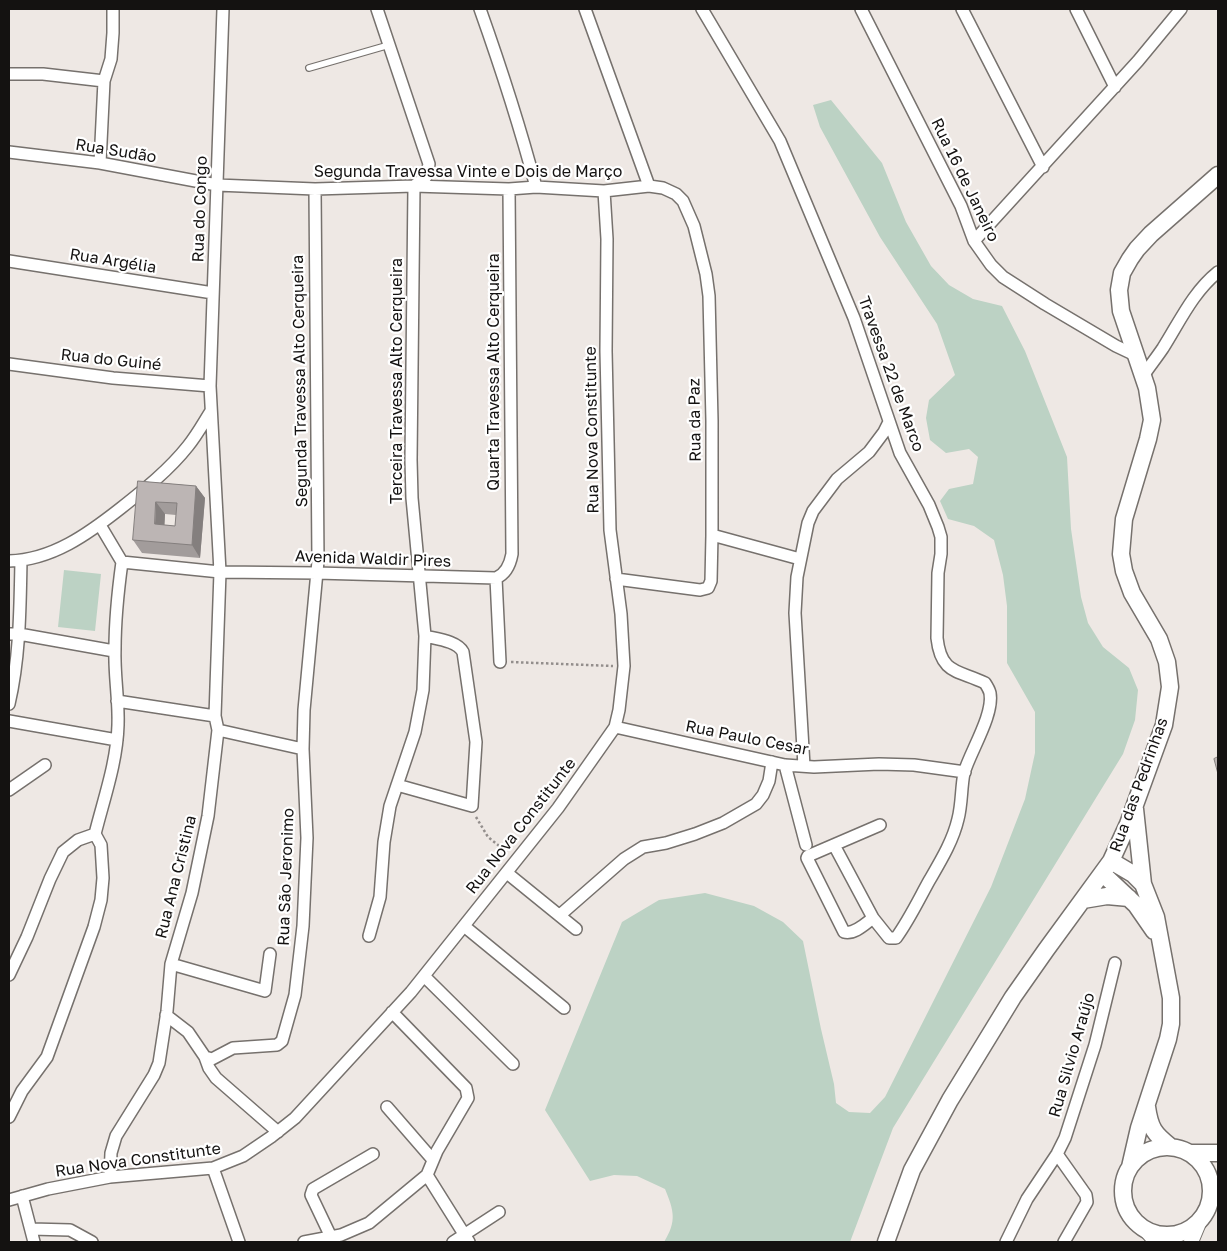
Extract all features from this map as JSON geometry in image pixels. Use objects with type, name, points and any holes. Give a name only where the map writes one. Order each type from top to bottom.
[{"type":"main road","name":"Rua das Pedrinhas","points":[[886,1242],[912,1170],[950,1100],[1013,997],[1107,868],[1134,807],[1164,725],[1170,687],[1164,650],[1132,593],[1124,571],[1121,554],[1124,519],[1152,420],[1150,402],[1143,376],[1121,311],[1119,290],[1122,273],[1130,259],[1151,234],[1218,174]]},
{"type":"main road","points":[[1134,807],[1143,884],[1156,917],[1172,998],[1171,1024],[1164,1055],[1124,1183],[1124,1200],[1131,1216],[1144,1228],[1160,1234],[1178,1233],[1187,1230],[1201,1218],[1218,1186]]},
{"type":"main road","points":[[1107,868],[1133,874],[1143,884]]},
{"type":"main road","points":[[1107,868],[1146,918],[1161,945]]},
{"type":"main road","points":[[1083,900],[1107,896],[1129,898]]},
{"type":"main road","points":[[1147,1107],[1152,1130],[1159,1138],[1171,1147],[1196,1158],[1206,1171],[1211,1186],[1209,1202]]},
{"type":"main road","points":[[1130,1167],[1144,1154],[1153,1150],[1171,1147]]},
{"type":"main road","points":[[1190,1154],[1218,1153]]},
{"type":"street","points":[[100,163],[104,81],[110,59],[113,9]]},
{"type":"street","name":"Rua do Congo","points":[[220,572],[210,386],[223,9]]},
{"type":"street","points":[[377,9],[429,164],[426,177],[414,186]]},
{"type":"street","points":[[480,9],[507,87],[536,187]]},
{"type":"street","name":"Segunda Travessa Vinte e Dois de Março","points":[[217,185],[314,189],[414,186],[509,189],[536,187],[604,191],[649,186],[585,9]]},
{"type":"street","name":"Travessa 22 de Marco","points":[[702,9],[780,141],[854,318],[900,453],[933,514],[940,532],[938,647],[949,667],[958,673],[985,683],[990,693],[990,703],[985,722],[965,772],[960,810],[955,828],[941,859],[910,918],[896,938],[889,938],[873,918]]},
{"type":"street","name":"Rua 16 de Janeiro","points":[[861,9],[961,206],[974,241],[991,264],[1003,277],[1075,322],[1135,355]]},
{"type":"street","points":[[962,9],[1043,167]]},
{"type":"street","points":[[1076,9],[1115,87]]},
{"type":"street","points":[[974,241],[1159,38],[1181,9]]},
{"type":"street","points":[[9,74],[43,74],[104,81]]},
{"type":"street","name":"Rua Sudão","points":[[9,152],[100,163],[217,185]]},
{"type":"street","name":"Terceira Travessa Alto Cerqueira","points":[[369,936],[380,897],[385,834],[390,806],[415,732],[422,703],[425,636],[412,498],[411,460],[414,186]]},
{"type":"street","name":"Rua da Paz","points":[[616,579],[705,590],[710,586],[712,535],[709,296],[706,274],[694,226],[683,201],[676,194],[663,188],[649,186]]},
{"type":"street","name":"Segunda Travessa Alto Cerqueira","points":[[314,189],[317,573]]},
{"type":"street","name":"Quarta Travessa Alto Cerqueira","points":[[496,578],[505,572],[511,562],[512,554],[509,189]]},
{"type":"street","name":"Rua Nova Constitunte","points":[[9,1200],[110,1177],[213,1168],[243,1156],[278,1132],[295,1118],[424,976],[558,808],[615,727],[624,666],[610,521],[610,452],[606,351],[607,239],[604,191]]},
{"type":"street","name":"Rua Argélia","points":[[9,262],[213,293]]},
{"type":"street","points":[[1143,376],[1195,296],[1218,272]]},
{"type":"street","name":"Rua do Guiné","points":[[9,364],[112,378],[210,386]]},
{"type":"street","points":[[9,561],[43,556],[65,546],[100,525],[142,492],[166,470],[189,445],[212,411]]},
{"type":"street","points":[[804,766],[795,613],[800,559],[813,511],[837,479],[873,447],[884,432],[888,422]]},
{"type":"street","points":[[9,1117],[22,1091],[47,1057],[94,928],[101,900],[103,878],[101,846],[95,834],[112,772],[117,740],[114,651],[116,605],[122,562],[100,525]]},
{"type":"street","points":[[712,535],[800,559]]},
{"type":"street","points":[[9,704],[12,691],[14,634],[21,560]]},
{"type":"street","name":"Avenida Waldir Pires","points":[[122,562],[220,572],[496,578]]},
{"type":"street","name":"Rua Ana Cristina","points":[[110,1177],[111,1153],[116,1136],[154,1075],[159,1062],[171,964],[192,893],[208,816],[218,730],[215,716],[220,572]]},
{"type":"street","name":"Rua São Jeronimo","points":[[206,1058],[212,1059],[233,1048],[272,1046],[282,1042],[295,995],[303,926],[307,838],[303,749],[304,710],[317,573]]},
{"type":"street","points":[[496,578],[500,662]]},
{"type":"street","points":[[14,634],[114,651]]},
{"type":"street","points":[[397,785],[472,806],[476,742],[463,652],[455,645],[425,636]]},
{"type":"street","points":[[117,701],[215,716]]},
{"type":"street","points":[[9,721],[117,740]]},
{"type":"street","name":"Rua Paulo Cesar","points":[[615,727],[785,765],[814,767],[879,764],[914,765],[965,772]]},
{"type":"street","points":[[218,730],[303,749]]},
{"type":"street","points":[[560,915],[624,859],[643,847],[666,843],[695,834],[723,823],[756,804],[763,795],[769,781],[772,762]]},
{"type":"street","points":[[9,790],[45,765]]},
{"type":"street","points":[[785,765],[807,851],[808,862],[844,932],[848,933],[873,918],[834,845]]},
{"type":"street","points":[[807,851],[834,845],[880,825]]},
{"type":"street","points":[[9,975],[63,852],[78,840],[95,834]]},
{"type":"street","points":[[507,873],[576,929]]},
{"type":"street","points":[[464,926],[564,1008]]},
{"type":"street","points":[[171,964],[265,991],[270,954]]},
{"type":"street","name":"Rua Silvio Araújo","points":[[1006,1242],[1027,1199],[1057,1154],[1067,1132],[1095,1045],[1115,963]]},
{"type":"street","points":[[424,976],[513,1064]]},
{"type":"street","points":[[304,1242],[332,1237],[369,1223],[427,1175],[433,1160],[466,1102],[468,1094],[466,1088],[392,1012]]},
{"type":"street","points":[[166,1015],[188,1032],[206,1058],[209,1068],[216,1078],[278,1132]]},
{"type":"street","points":[[387,1107],[433,1160]]},
{"type":"street","points":[[332,1237],[311,1192],[313,1189],[373,1154]]},
{"type":"street","points":[[1057,1154],[1086,1195],[1087,1202],[1064,1242]]},
{"type":"street","points":[[213,1168],[238,1242]]},
{"type":"street","points":[[427,1175],[466,1239]]},
{"type":"street","points":[[22,1196],[34,1242]]},
{"type":"street","points":[[453,1242],[466,1239],[499,1212]]},
{"type":"street","points":[[1191,1242],[1201,1218]]},
{"type":"street","points":[[1144,1228],[1156,1242]]},
{"type":"street","points":[[31,1229],[70,1230],[92,1242]]},
{"type":"lane","points":[[309,68],[389,45]]},
{"type":"path","points":[[500,662],[624,666]]},
{"type":"path","points":[[472,806],[478,823],[488,837],[517,860]]},
{"type":"green space","points":[[831,100],[882,163],[906,222],[931,266],[949,285],[973,299],[1002,306],[1025,351],[1067,457],[1071,529],[1081,597],[1088,623],[1103,647],[1129,668],[1138,690],[1135,720],[1123,754],[893,1128],[850,1242],[664,1242],[671,1228],[673,1216],[665,1189],[637,1176],[614,1175],[590,1181],[545,1110],[622,922],[659,900],[705,893],[754,906],[783,922],[803,941],[834,1084],[836,1103],[849,1112],[870,1113],[885,1097],[991,887],[1025,799],[1035,753],[1035,712],[1007,663],[1007,606],[1003,575],[994,540],[974,526],[948,519],[940,501],[949,489],[973,484],[978,457],[969,449],[946,453],[930,440],[926,418],[929,400],[955,375],[937,324],[880,237],[820,127],[813,105]]},
{"type":"green space","points":[[64,570],[101,574],[95,631],[58,627]]},
{"type":"building","points":[[138,481],[196,486],[192,545],[133,540]],"holes":[[[156,502],[177,503],[175,526],[155,524]]]},
{"type":"building","points":[[1218,757],[1218,774],[1214,759]]}]
